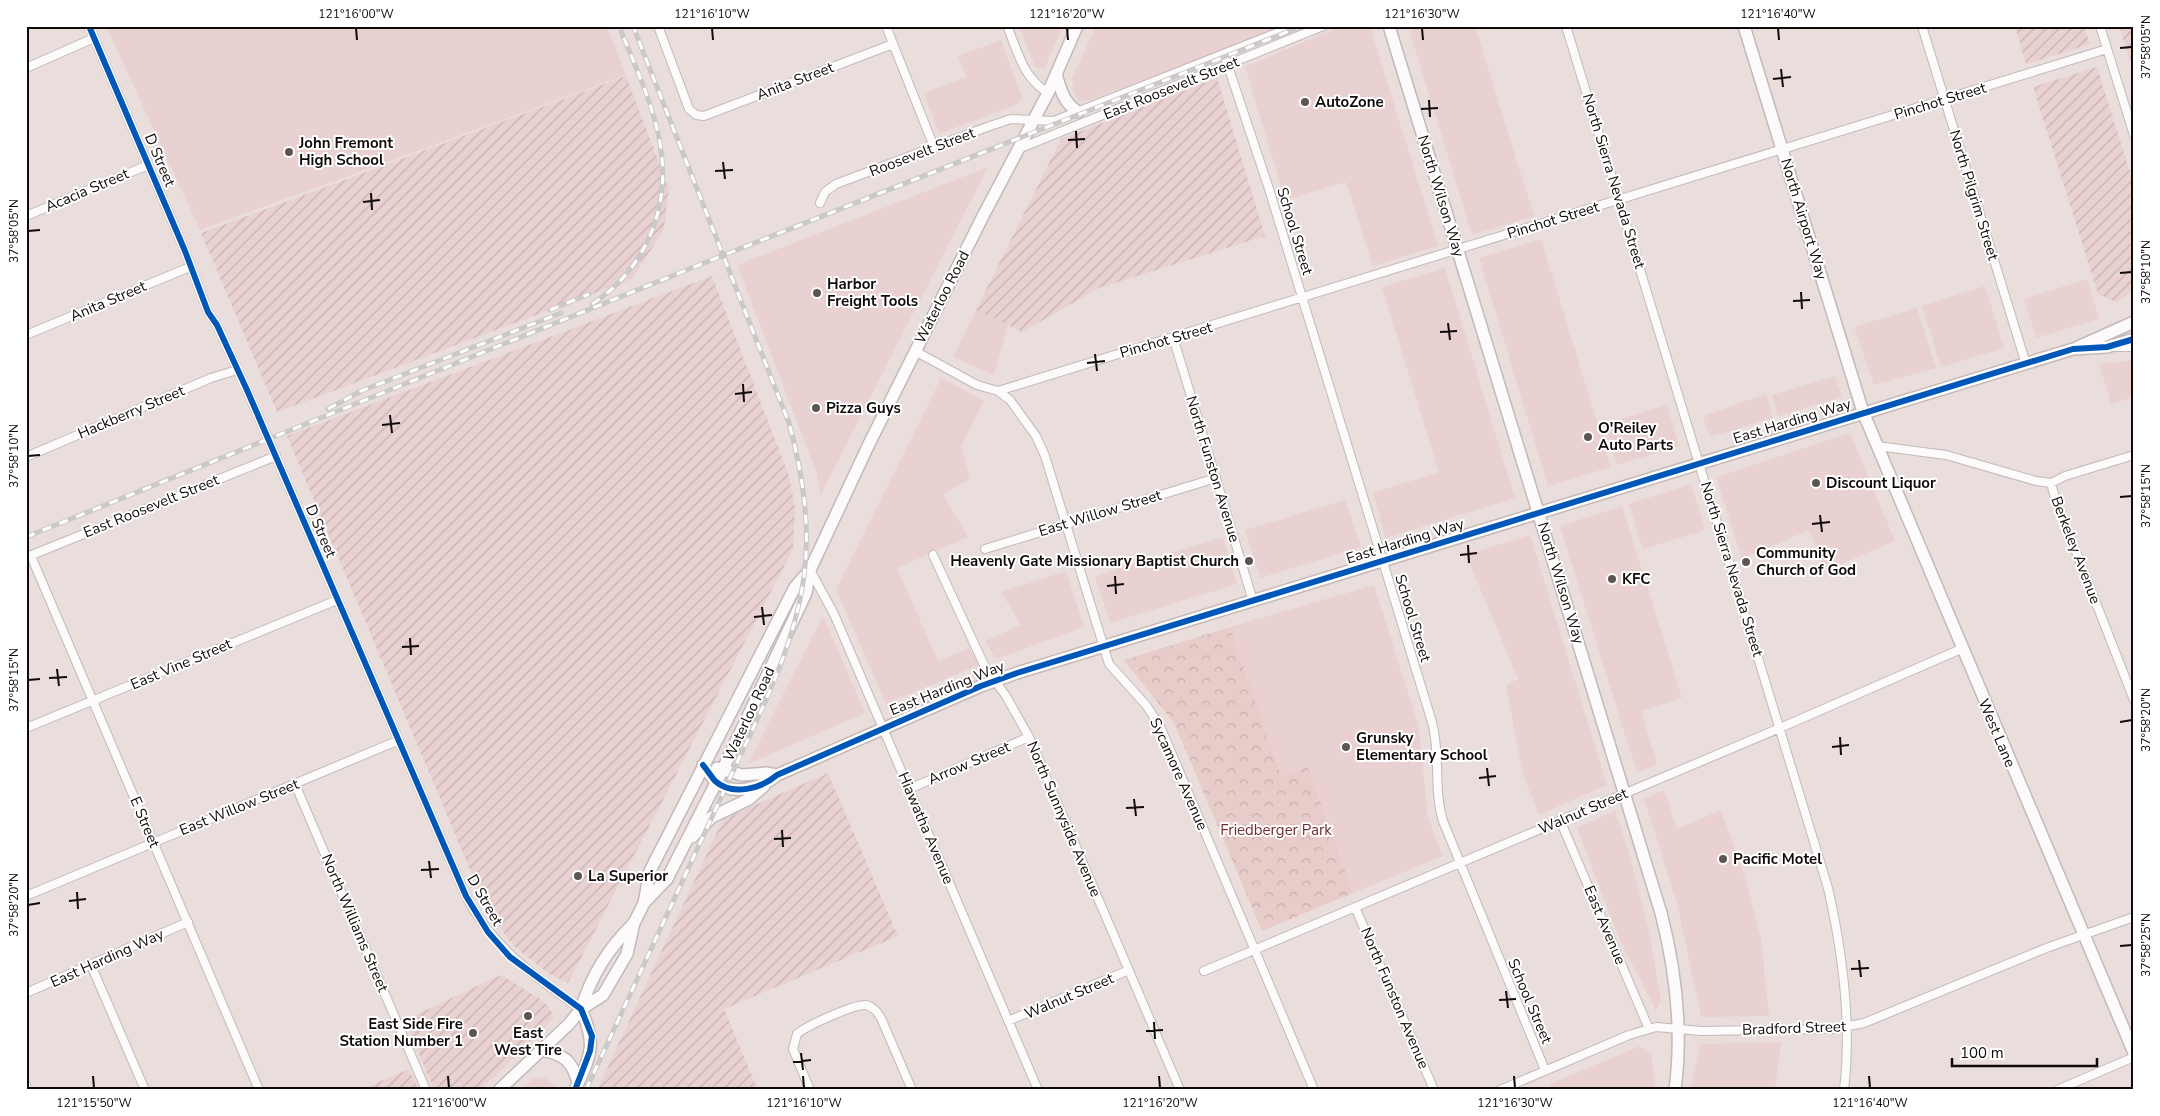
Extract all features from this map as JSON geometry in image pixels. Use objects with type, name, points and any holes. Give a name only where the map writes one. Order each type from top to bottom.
[{"type":"main road","name":"Waterloo Road","points":[[644,903],[666,879],[723,769],[806,593],[810,570],[914,351],[1048,93],[1077,26]]},
{"type":"main road","name":"North Wilson Way","points":[[1389,26],[1625,793],[1668,939],[1674,974],[1678,1029],[1675,1090]]},
{"type":"main road","name":"North Airport Way","points":[[1744,26],[1863,412]]},
{"type":"main road","points":[[1056,74],[1068,105],[1078,112]]},
{"type":"main road","name":"East Harding Way","points":[[684,845],[712,816],[748,799],[777,775],[995,681],[1700,462],[2026,364],[2075,348],[2134,322]]},
{"type":"main road","name":"East Harding Way","points":[[2075,348],[2107,347],[2134,339]]},
{"type":"main road","name":"West Lane","points":[[1863,412],[2082,934],[2134,1052]]},
{"type":"main road","name":"Waterloo Road","points":[[499,1090],[542,1050],[581,1009],[603,995],[627,954],[634,923],[644,903],[650,871],[795,587],[810,570]]},
{"type":"main road","points":[[703,765],[716,782],[726,786],[745,789],[767,784]]},
{"type":"main road","name":"East Harding Way","points":[[703,765],[742,775],[766,773],[777,775]]},
{"type":"main road","name":"Waterloo Road","points":[[581,1009],[588,986],[612,945],[634,923]]},
{"type":"main road","points":[[576,1086],[590,1051],[592,1036],[581,1009]]},
{"type":"main road","points":[[542,1050],[558,1054],[569,1061],[574,1069],[576,1086]]},
{"type":"street","name":"D Street","points":[[89,26],[208,312],[217,325],[276,456],[397,742],[466,896],[488,932],[520,965],[581,1009]]},
{"type":"street","name":"Anita Street","points":[[658,26],[689,108],[696,115],[704,116],[893,44]]},
{"type":"street","points":[[886,26],[934,147]]},
{"type":"street","points":[[1008,26],[1024,69],[1033,83],[1048,93]]},
{"type":"street","name":"East Roosevelt Street","points":[[1034,120],[1054,121],[1294,26]]},
{"type":"street","name":"East Roosevelt Street","points":[[1018,149],[1323,26]]},
{"type":"street","name":"North Sierra Nevada Street","points":[[1566,26],[1700,462],[1835,916],[1842,961],[1847,1026],[1844,1090]]},
{"type":"street","name":"North Pilgrim Street","points":[[1922,26],[2026,364]]},
{"type":"street","points":[[2100,26],[2134,135]]},
{"type":"street","points":[[26,68],[94,38]]},
{"type":"street","name":"Pinchot Street","points":[[998,391],[2107,49]]},
{"type":"street","name":"School Street","points":[[1224,54],[1302,297],[1435,732],[1436,785],[1440,809],[1459,862],[1545,1070]]},
{"type":"street","name":"Roosevelt Street","points":[[820,203],[825,192],[836,184],[1011,119],[1034,120]]},
{"type":"street","name":"Acacia Street","points":[[26,216],[148,165]]},
{"type":"street","name":"Anita Street","points":[[26,336],[190,267]]},
{"type":"street","name":"North Funston Avenue","points":[[1173,337],[1253,601]]},
{"type":"street","points":[[2107,347],[2134,347]]},
{"type":"street","name":"Sycamore Avenue","points":[[914,351],[977,385],[998,391],[1010,400],[1036,436],[1045,456],[1103,646],[1111,666],[1146,705],[1160,726],[1314,1090]]},
{"type":"street","name":"Hackberry Street","points":[[26,457],[211,378],[237,370]]},
{"type":"street","name":"Berkeley Avenue","points":[[1878,446],[1946,455],[2036,481],[2052,483],[2055,498],[2132,688],[2134,700]]},
{"type":"street","points":[[2052,483],[2065,476],[2134,455]]},
{"type":"street","name":"East Roosevelt Street","points":[[28,556],[276,456]]},
{"type":"street","name":"East Willow Street","points":[[985,549],[1216,478]]},
{"type":"street","name":"North Sunnyside Avenue","points":[[933,555],[985,667],[1029,737],[1180,1090]]},
{"type":"street","name":"E Street","points":[[28,556],[154,842],[259,1090]]},
{"type":"street","name":"Hiawatha Avenue","points":[[810,570],[834,614],[884,728],[1038,1090]]},
{"type":"street","name":"East Vine Street","points":[[26,728],[336,600]]},
{"type":"street","name":"Walnut Street","points":[[1204,971],[1780,728],[1962,649]]},
{"type":"street","name":"Arrow Street","points":[[909,789],[1029,737]]},
{"type":"street","name":"East Willow Street","points":[[26,896],[397,742]]},
{"type":"street","name":"North Williams Street","points":[[295,784],[426,1090]]},
{"type":"street","name":"East Avenue","points":[[1560,820],[1649,1029]]},
{"type":"street","name":"North Funston Avenue","points":[[1355,907],[1434,1090]]},
{"type":"street","name":"Bradford Street","points":[[1500,1090],[1628,1035],[1649,1029],[1710,1031],[1832,1029],[1881,1017],[2082,934],[2134,917]]},
{"type":"street","name":"East Harding Way","points":[[26,993],[188,922]]},
{"type":"street","points":[[91,965],[145,1090]]},
{"type":"street","name":"Walnut Street","points":[[1008,1021],[1129,970]]},
{"type":"street","points":[[810,1090],[793,1049],[794,1040],[802,1029],[860,1005],[874,1008],[881,1018],[912,1090]]},
{"type":"street","points":[[2057,1090],[2134,1058]]},
{"type":"street","points":[[26,1085],[28,1090]]},
{"type":"shaded area","name":"John Fremont High School","points":[[106,26],[607,26],[626,75],[200,230]]},
{"type":"shaded area","points":[[1019,26],[1063,26],[1044,69],[1035,67]]},
{"type":"shaded area","points":[[1096,26],[1287,26],[1090,100],[1078,101],[1073,90],[1072,78]]},
{"type":"shaded area","points":[[1341,26],[1370,26],[1438,246],[1373,266],[1346,182],[1285,200],[1245,67]]},
{"type":"shaded area","points":[[1408,26],[1475,26],[1534,216],[1472,235]]},
{"type":"shaded area","points":[[2015,26],[2084,26],[2090,44],[2026,64]]},
{"type":"shaded area","points":[[2119,26],[2134,26],[2134,72]]},
{"type":"shaded area","points":[[1001,40],[1022,97],[1018,104],[939,134],[924,93],[966,77],[958,56]]},
{"type":"shaded area","points":[[2097,67],[2134,185],[2134,291],[2116,302],[2098,294],[2033,87]]},
{"type":"shaded area","points":[[626,76],[669,189],[664,229],[632,279],[277,412],[201,233]]},
{"type":"shaded area","points":[[1217,78],[1265,236],[1099,288],[1022,332],[976,310],[1061,139]]},
{"type":"shaded area","points":[[988,167],[820,496],[817,474],[737,265]]},
{"type":"shaded area","points":[[1541,239],[1611,467],[1548,486],[1479,258]]},
{"type":"shaded area","points":[[1445,268],[1515,498],[1386,538],[1373,493],[1439,472],[1382,287]]},
{"type":"shaded area","points":[[712,276],[789,476],[795,508],[793,549],[568,983],[548,973],[514,946],[488,912],[287,436]]},
{"type":"shaded area","points":[[2087,279],[2099,319],[2036,338],[2024,299]]},
{"type":"shaded area","points":[[1985,286],[2004,348],[1941,367],[1922,306]]},
{"type":"shaded area","points":[[1917,308],[1936,368],[1874,385],[1854,327]]},
{"type":"shaded area","points":[[976,310],[1008,325],[994,375],[953,357]]},
{"type":"shaded area","points":[[2134,360],[2134,397],[2111,404],[2099,364]]},
{"type":"shaded area","points":[[1835,376],[1842,397],[1778,416],[1772,395]]},
{"type":"shaded area","points":[[941,378],[984,401],[961,446],[970,479],[943,494],[968,537],[897,568],[938,661],[969,648],[979,665],[886,704],[836,589]]},
{"type":"shaded area","points":[[1766,394],[1773,418],[1710,437],[1703,416]]},
{"type":"shaded area","points":[[1667,405],[1679,446],[1617,465],[1604,424]]},
{"type":"shaded area","points":[[1850,433],[1895,541],[1825,571],[1809,530],[1742,559],[1716,477]]},
{"type":"shaded area","points":[[1691,484],[1705,530],[1643,549],[1629,504]]},
{"type":"shaded area","points":[[1345,500],[1361,547],[1260,578],[1245,530]]},
{"type":"shaded area","points":[[1622,506],[1682,698],[1641,711],[1657,764],[1637,773],[1560,526]]},
{"type":"shaded area","points":[[1530,535],[1607,785],[1539,815],[1523,775],[1506,685],[1518,679],[1466,555]]},
{"type":"shaded area","points":[[1223,537],[1237,584],[1110,623],[1095,576]]},
{"type":"shaded area","points":[[1066,571],[1084,627],[996,659],[985,641],[1021,625],[1001,592]]},
{"type":"shaded area","name":"Grunsky Elementary School","points":[[1374,585],[1419,727],[1428,818],[1443,856],[1353,893],[1308,767],[1281,777],[1230,627]]},
{"type":"shaded area","points":[[823,616],[865,713],[748,764],[789,682]]},
{"type":"shaded area","points":[[828,773],[898,936],[724,1009],[758,1090],[597,1090],[723,819]]},
{"type":"shaded area","points":[[1664,790],[1677,829],[1721,810],[1745,878],[1761,939],[1769,1016],[1701,1017],[1677,903],[1644,799]]},
{"type":"shaded area","points":[[1615,811],[1629,853],[1649,932],[1661,1000],[1656,1010],[1620,941],[1577,828]]},
{"type":"shaded area","points":[[501,975],[540,999],[548,1006],[554,1016],[544,1029],[480,1090],[434,1090],[405,1020]]},
{"type":"shaded area","points":[[1781,1042],[1775,1090],[1691,1090],[1700,1044]]},
{"type":"shaded area","points":[[1640,1046],[1651,1055],[1656,1090],[1551,1090],[1550,1084]]},
{"type":"shaded area","points":[[409,1069],[419,1090],[360,1090]]},
{"type":"shaded area","points":[[546,1077],[556,1087],[555,1090],[521,1090],[532,1079]]},
{"type":"green space","name":"Friedberger Park","points":[[1230,627],[1281,776],[1308,767],[1353,893],[1262,931],[1174,723],[1124,660]]},
{"type":"railway","points":[[592,304],[617,284],[642,251],[658,214],[662,186],[662,159],[658,132],[641,79],[619,26]]},
{"type":"railway","points":[[586,1090],[772,686],[792,632],[799,604],[806,557],[804,498],[798,460],[789,423],[633,26]]},
{"type":"railway","points":[[26,537],[709,261],[1302,26]]},
{"type":"railway","points":[[550,310],[589,294]]},
{"type":"railway","points":[[328,409],[361,391],[561,313]]},
{"type":"cycle path","points":[[89,26],[185,251],[208,312],[217,325],[247,390],[466,896],[488,932],[510,957],[581,1009],[592,1036],[590,1051],[575,1090]]},
{"type":"cycle path","points":[[703,765],[715,781],[722,786],[739,790],[756,787],[777,775],[981,686],[1017,673],[2073,349],[2107,347],[2134,339]]},
{"type":"place","name":"AutoZone","points":[[1305,102]]},
{"type":"place","name":"John Fremont High School","points":[[289,152]]},
{"type":"place","name":"Harbor Freight Tools","points":[[817,293]]},
{"type":"place","name":"Pizza Guys","points":[[816,408]]},
{"type":"place","name":"O'Reiley Auto Parts","points":[[1588,437]]},
{"type":"place","name":"Discount Liquor","points":[[1816,483]]},
{"type":"place","name":"Heavenly Gate Missionary Baptist Church","points":[[1249,561]]},
{"type":"place","name":"Community Church of God","points":[[1746,562]]},
{"type":"place","name":"KFC","points":[[1612,579]]},
{"type":"place","name":"Grunsky Elementary School","points":[[1346,747]]},
{"type":"place","name":"Pacific Motel","points":[[1723,859]]},
{"type":"place","name":"La Superior","points":[[578,876]]},
{"type":"place","name":"East West Tire","points":[[528,1016]]},
{"type":"place","name":"East Side Fire Station Number 1","points":[[473,1033]]}]
